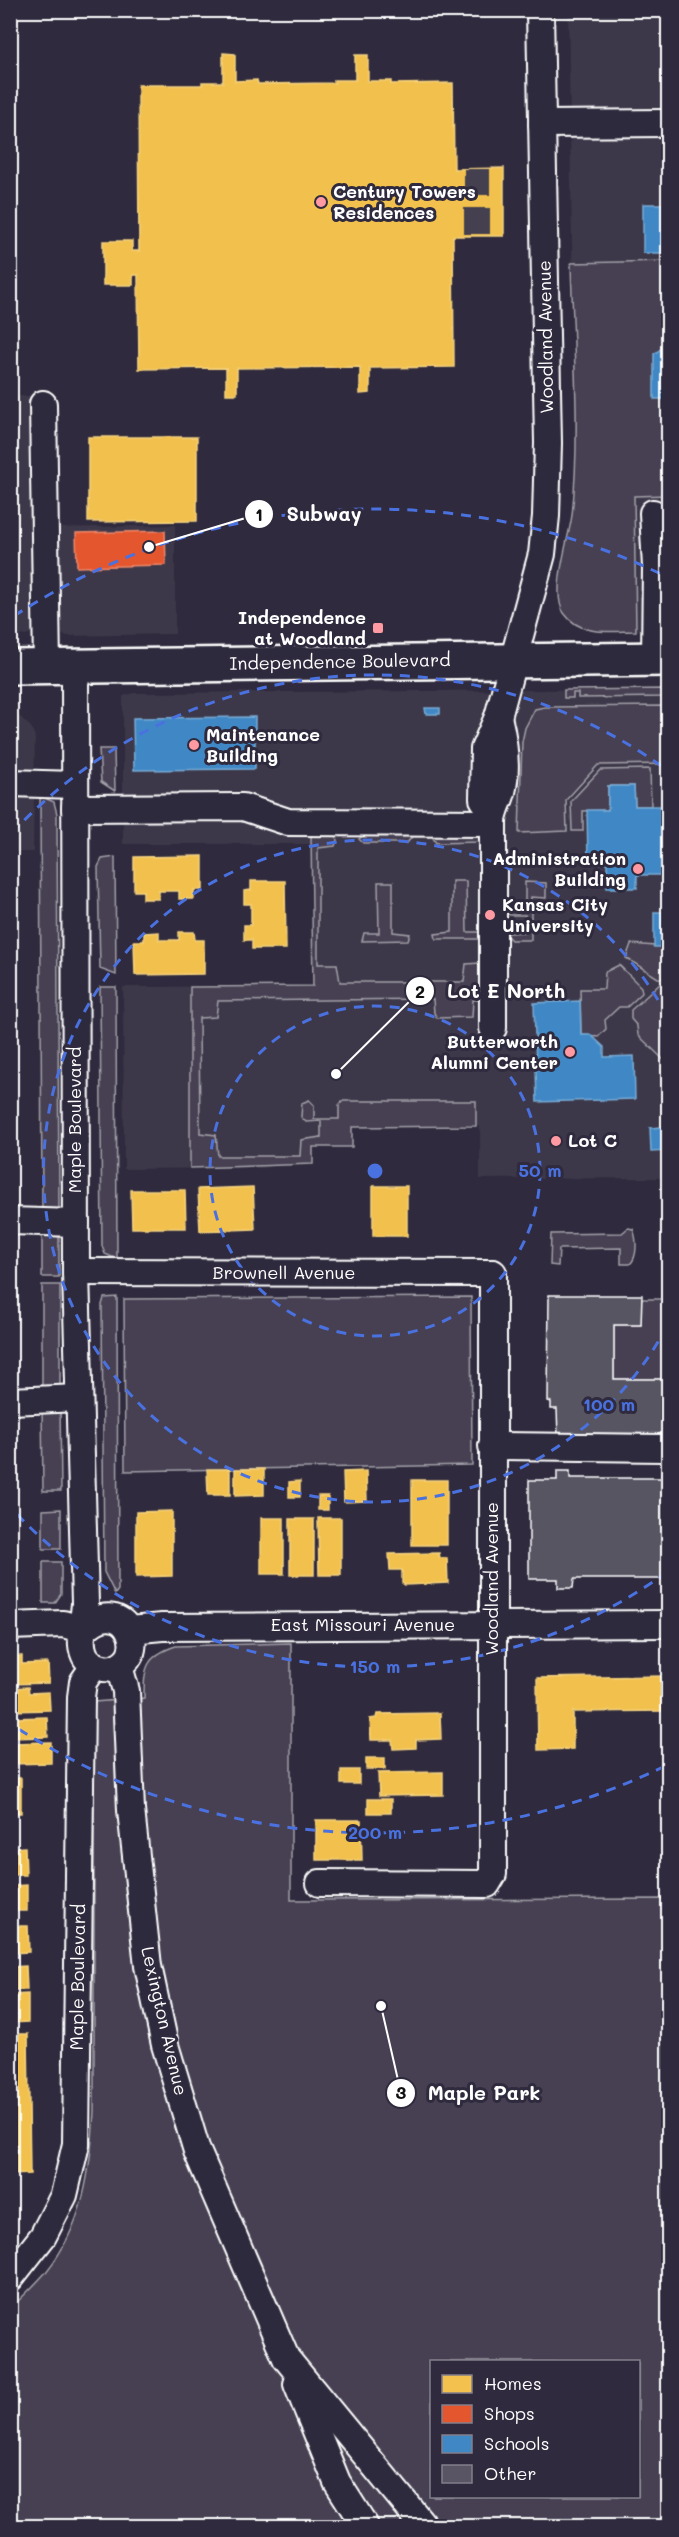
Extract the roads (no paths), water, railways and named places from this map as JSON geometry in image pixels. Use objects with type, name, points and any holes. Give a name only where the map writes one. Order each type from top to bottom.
[{"type":"main road","name":"Independence Boulevard","points":[[10,667],[513,659],[662,659]]},
{"type":"street","name":"Woodland Avenue","points":[[493,818],[503,790],[504,755],[498,717],[542,554],[546,516],[548,443],[540,10]]},
{"type":"street","points":[[542,124],[669,123]]},
{"type":"street","name":"Maple Boulevard","points":[[12,2277],[43,2236],[64,2195],[76,2144],[81,1697],[83,1682],[94,1665],[85,1656],[81,1644],[84,1630],[84,1574],[76,1272],[75,797],[61,667],[43,404]]},
{"type":"street","points":[[653,513],[662,566],[662,659]]},
{"type":"street","points":[[10,783],[75,797],[243,807],[288,822],[493,818],[493,1028]]},
{"type":"street","points":[[10,1221],[76,1223]]},
{"type":"street","name":"Brownell Avenue","points":[[76,1272],[493,1273]]},
{"type":"street","name":"Woodland Avenue","points":[[320,1883],[487,1884],[493,1874],[493,1273]]},
{"type":"street","points":[[10,1401],[79,1398]]},
{"type":"street","points":[[492,1446],[663,1448]]},
{"type":"street","name":"Maple Boulevard","points":[[84,1574],[107,1616],[121,1620],[130,1630]]},
{"type":"street","points":[[10,1626],[63,1624],[84,1630],[93,1620],[107,1616]]},
{"type":"street","name":"East Missouri Avenue","points":[[130,1630],[162,1627],[669,1624]]},
{"type":"street","points":[[94,1665],[107,1669],[119,1666],[129,1657],[133,1644],[130,1630]]},
{"type":"street","name":"Lexington Avenue","points":[[119,1666],[126,1691],[131,1810],[148,1966],[165,2045],[197,2151],[337,2482],[365,2526]]},
{"type":"street","name":"Lexington Avenue","points":[[286,2358],[424,2526]]},
{"type":"tunnel","points":[[477,169],[477,236]]},
{"type":"place","name":"Century Towers Residences","points":[[321,202]]},
{"type":"place","name":"Subway","points":[[149,547]]},
{"type":"place","name":"Independence at Woodland","points":[[378,628]]},
{"type":"place","name":"Maintenance Building","points":[[194,745]]},
{"type":"place","name":"Administration Building","points":[[638,869]]},
{"type":"place","name":"Kansas City University","points":[[490,915]]},
{"type":"place","name":"Butterworth Alumni Center","points":[[570,1052]]},
{"type":"place","name":"Lot E North","points":[[336,1074]]},
{"type":"place","name":"Lot C","points":[[556,1141]]},
{"type":"place","name":"Maple Park","points":[[381,2006]]}]
